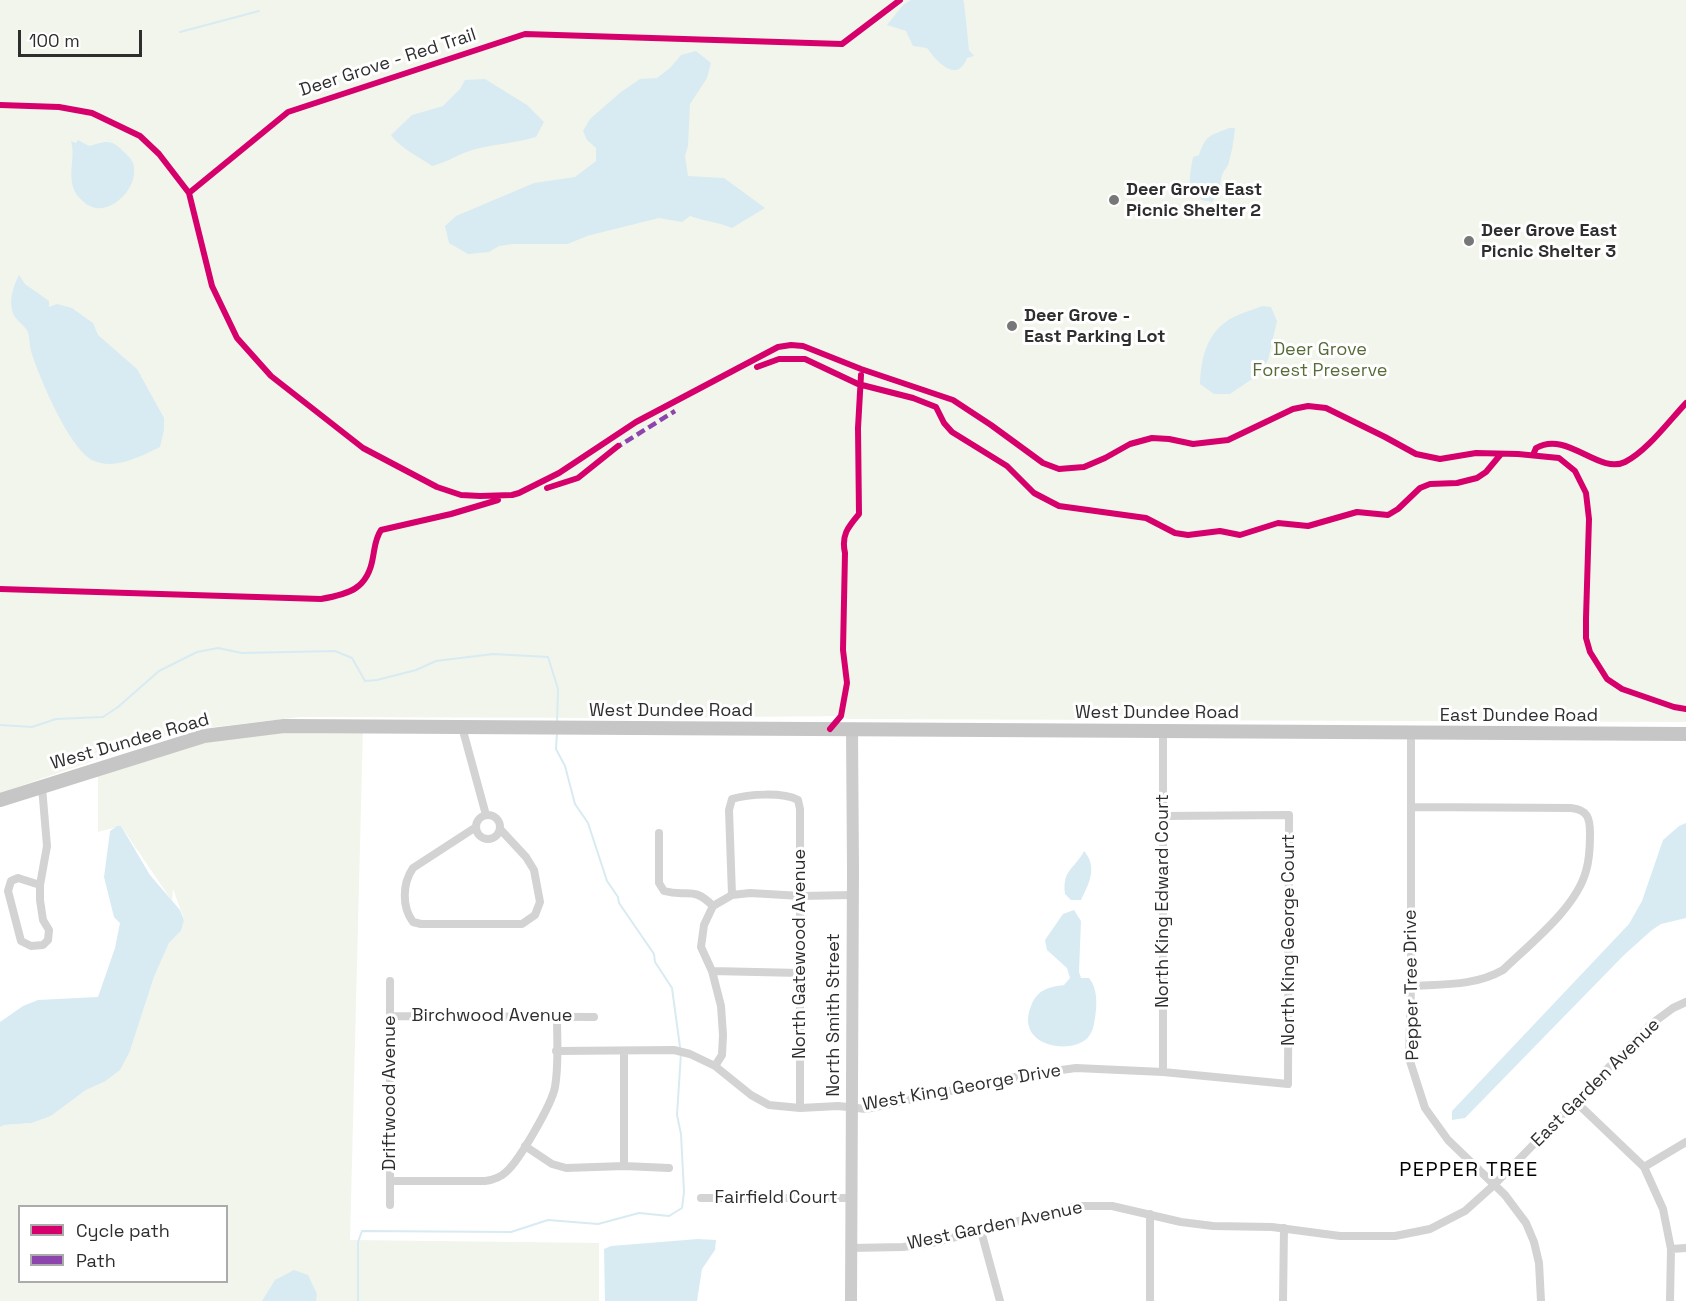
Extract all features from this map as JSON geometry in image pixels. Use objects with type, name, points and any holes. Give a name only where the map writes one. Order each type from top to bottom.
[{"type":"main road","name":"West Dundee Road","points":[[0,800],[204,736],[284,726],[1352,733]]},
{"type":"main road","name":"East Dundee Road","points":[[1352,733],[1686,734]]},
{"type":"street","points":[[462,727],[486,815]]},
{"type":"street","name":"North Smith Street","points":[[851,1301],[852,729]]},
{"type":"street","name":"North King Edward Court","points":[[1162,1072],[1163,731]]},
{"type":"street","name":"Pepper Tree Drive","points":[[1411,733],[1409,1058],[1425,1108],[1448,1140],[1517,1210],[1530,1233],[1539,1263],[1541,1301]]},
{"type":"street","points":[[40,885],[18,878],[11,881],[8,891],[21,941],[31,946],[43,945],[48,940],[49,930],[43,920],[40,900],[40,885],[47,846],[42,787]]},
{"type":"street","name":"North Gatewood Avenue","points":[[732,895],[729,810],[732,799],[742,796],[789,795],[798,800],[801,896],[800,1108]]},
{"type":"street","points":[[1411,807],[1571,808],[1584,811],[1590,825],[1588,863],[1577,893],[1503,970],[1469,983],[1411,986]]},
{"type":"street","name":"North King George Court","points":[[1163,816],[1289,814],[1288,1084]]},
{"type":"street","points":[[486,815],[497,818],[500,829],[526,857],[534,870],[540,902],[535,915],[522,924],[421,924],[413,922],[404,906],[407,877],[413,868],[476,827],[479,819],[486,815]]},
{"type":"street","points":[[476,827],[478,834],[489,839],[497,836],[500,829]]},
{"type":"street","points":[[660,833],[660,884],[664,891],[692,892],[703,896],[713,906]]},
{"type":"street","points":[[715,1066],[722,1054],[721,1006],[712,971],[701,947],[704,925],[713,906],[732,895],[750,893],[801,896],[852,895]]},
{"type":"street","points":[[712,971],[800,973]]},
{"type":"street","name":"Driftwood Avenue","points":[[390,981],[390,1205]]},
{"type":"street","name":"East Garden Avenue","points":[[1352,1236],[1395,1236],[1430,1229],[1465,1211],[1494,1185],[1650,1025],[1673,1008],[1686,1002]]},
{"type":"street","name":"Birchwood Avenue","points":[[390,1016],[594,1017]]},
{"type":"street","points":[[390,1181],[496,1179],[511,1168],[553,1095],[557,1017]]},
{"type":"street","name":"West King George Drive","points":[[556,1051],[674,1050],[690,1054],[715,1066],[751,1095],[769,1105],[800,1108],[866,1109],[1048,1071],[1092,1068],[1288,1084]]},
{"type":"street","points":[[624,1051],[624,1166]]},
{"type":"street","points":[[1576,1102],[1644,1167],[1663,1209],[1671,1249],[1670,1301]]},
{"type":"street","points":[[1644,1167],[1686,1143]]},
{"type":"street","points":[[525,1146],[552,1164],[566,1168],[624,1166],[669,1168]]},
{"type":"street","name":"Fairfield Court","points":[[701,1198],[851,1198]]},
{"type":"street","name":"West Garden Avenue","points":[[851,1248],[932,1244],[1078,1206],[1112,1206],[1213,1226],[1284,1228],[1352,1236]]},
{"type":"street","points":[[1150,1214],[1150,1301]]},
{"type":"street","points":[[1283,1301],[1284,1228]]},
{"type":"street","points":[[981,1231],[1000,1301]]},
{"type":"street","points":[[1671,1249],[1686,1248]]},
{"type":"green space","name":"Deer Grove Forest Preserve","points":[[0,0],[1686,0],[1686,722],[848,719],[841,716],[300,717],[180,731],[0,793]]},
{"type":"green space","points":[[363,726],[350,1240],[599,1243],[599,1301],[0,1301],[0,1127],[32,1123],[51,1116],[86,1090],[104,1082],[130,1051],[154,977],[169,943],[181,931],[184,919],[173,889],[172,901],[121,826],[98,832],[98,769],[250,730]]},
{"type":"shaded area","points":[[911,0],[963,0],[969,50],[974,56],[967,58],[963,66],[958,69],[947,68],[927,48],[913,46],[906,31],[887,25],[903,5]]},
{"type":"shaded area","points":[[696,51],[711,63],[707,78],[690,104],[688,146],[685,156],[688,176],[724,178],[765,208],[732,228],[690,216],[682,222],[659,218],[587,236],[568,244],[513,244],[499,246],[489,252],[468,254],[449,243],[445,226],[456,216],[534,183],[575,177],[596,161],[596,148],[587,140],[583,131],[590,119],[640,79],[657,78],[681,55]]},
{"type":"shaded area","points":[[485,79],[527,105],[544,122],[536,137],[476,149],[432,166],[405,148],[391,135],[412,115],[443,106],[460,89],[465,80]]},
{"type":"shaded area","points":[[1229,128],[1235,128],[1233,145],[1218,192],[1212,202],[1201,200],[1199,194],[1193,195],[1190,186],[1193,157],[1199,155],[1207,139]]},
{"type":"shaded area","points":[[78,140],[89,146],[105,142],[112,143],[132,161],[134,176],[131,185],[126,193],[112,205],[95,208],[86,204],[76,194],[71,174],[71,141],[76,143]]},
{"type":"shaded area","points":[[19,275],[25,284],[49,301],[49,307],[57,304],[72,308],[93,323],[98,335],[137,369],[164,418],[160,447],[128,461],[111,464],[94,461],[75,443],[56,412],[41,378],[31,351],[28,332],[13,313],[12,296]]},
{"type":"shaded area","points":[[1262,306],[1271,307],[1277,321],[1268,360],[1258,375],[1230,394],[1214,394],[1200,384],[1203,358],[1209,341],[1220,327],[1231,319]]},
{"type":"shaded area","points":[[1686,823],[1686,918],[1661,924],[1652,930],[1624,955],[1465,1118],[1452,1120],[1452,1111],[1629,924],[1642,901],[1663,840]]},
{"type":"shaded area","points":[[121,826],[150,875],[180,910],[184,920],[181,931],[169,943],[154,977],[130,1051],[120,1070],[104,1082],[86,1090],[51,1116],[32,1123],[0,1127],[0,1022],[23,1006],[38,1000],[98,997],[115,948],[120,923],[114,917],[104,877],[110,831]]},
{"type":"shaded area","points":[[1084,851],[1091,863],[1091,876],[1081,900],[1071,900],[1065,894],[1065,879]]},
{"type":"shaded area","points":[[1074,910],[1081,921],[1079,972],[1081,978],[1089,978],[1092,982],[1096,997],[1096,1013],[1089,1036],[1072,1046],[1060,1046],[1038,1039],[1031,1031],[1028,1020],[1036,996],[1048,988],[1064,985],[1070,978],[1067,968],[1047,950],[1045,940],[1063,914]]},
{"type":"shaded area","points":[[698,1239],[716,1240],[715,1250],[702,1269],[697,1301],[605,1301],[604,1249],[611,1246]]},
{"type":"shaded area","points":[[294,1270],[308,1275],[317,1294],[316,1301],[262,1301],[275,1280]]},
{"type":"waterway","points":[[180,32],[259,11]]},
{"type":"waterway","points":[[0,725],[32,727],[56,719],[103,717],[159,671],[197,652],[218,648],[242,653],[335,651],[352,658],[365,681],[416,670],[436,661],[493,654],[548,657],[558,689],[557,724]]},
{"type":"waterway","points":[[557,732],[556,749],[565,766],[575,804],[588,823],[607,881],[618,897],[619,903],[654,954],[655,962],[672,988],[680,1047]]},
{"type":"waterway","points":[[358,1301],[358,1242],[362,1231],[511,1232],[548,1220],[598,1224],[639,1213],[669,1216],[682,1208],[684,1192],[681,1134],[677,1115],[681,1053]]},
{"type":"marked path","points":[[614,449],[675,411]]},
{"type":"cycle path","name":"Deer Grove - Red Trail","points":[[189,193],[288,112],[525,34],[842,44],[900,0]]},
{"type":"cycle path","points":[[0,105],[59,107],[92,113],[140,136],[159,154],[189,193],[212,286],[237,338],[271,376],[363,448],[437,487],[461,495],[519,493],[559,473],[636,422],[778,347],[791,345],[803,346],[861,369],[953,400],[1043,463],[1059,469],[1084,467],[1130,444],[1152,438],[1193,444],[1228,440],[1293,409],[1308,406],[1326,408],[1416,454],[1440,459],[1476,453],[1559,458],[1575,471],[1586,493],[1589,519],[1586,638],[1590,652],[1607,679],[1622,689],[1686,709]]},
{"type":"cycle path","points":[[757,367],[779,359],[805,359],[858,384],[913,398],[936,407],[944,423],[952,432],[1007,466],[1034,493],[1059,506],[1146,518],[1175,533],[1188,535],[1220,531],[1240,535],[1278,523],[1308,526],[1357,512],[1388,515],[1398,509],[1420,488],[1430,484],[1457,483],[1477,478],[1486,472],[1501,454]]},
{"type":"cycle path","points":[[830,729],[841,716],[847,683],[843,650],[844,541],[849,527],[859,514],[858,428],[861,375]]},
{"type":"cycle path","points":[[1533,455],[1536,448],[1548,444],[1559,444],[1604,463],[1625,462],[1649,443],[1686,403]]},
{"type":"cycle path","points":[[547,488],[578,478],[618,446]]},
{"type":"cycle path","points":[[0,589],[321,599],[348,592],[362,583],[370,568],[376,540],[381,530],[451,514],[498,500]]},
{"type":"place","name":"Deer Grove East Picnic Shelter 2","points":[[1114,200]]},
{"type":"place","name":"Deer Grove East Picnic Shelter 3","points":[[1469,241]]},
{"type":"place","name":"Deer Grove - East Parking Lot","points":[[1012,326]]},
{"type":"district","name":"PEPPER TREE","points":[[1469,1171]]}]
